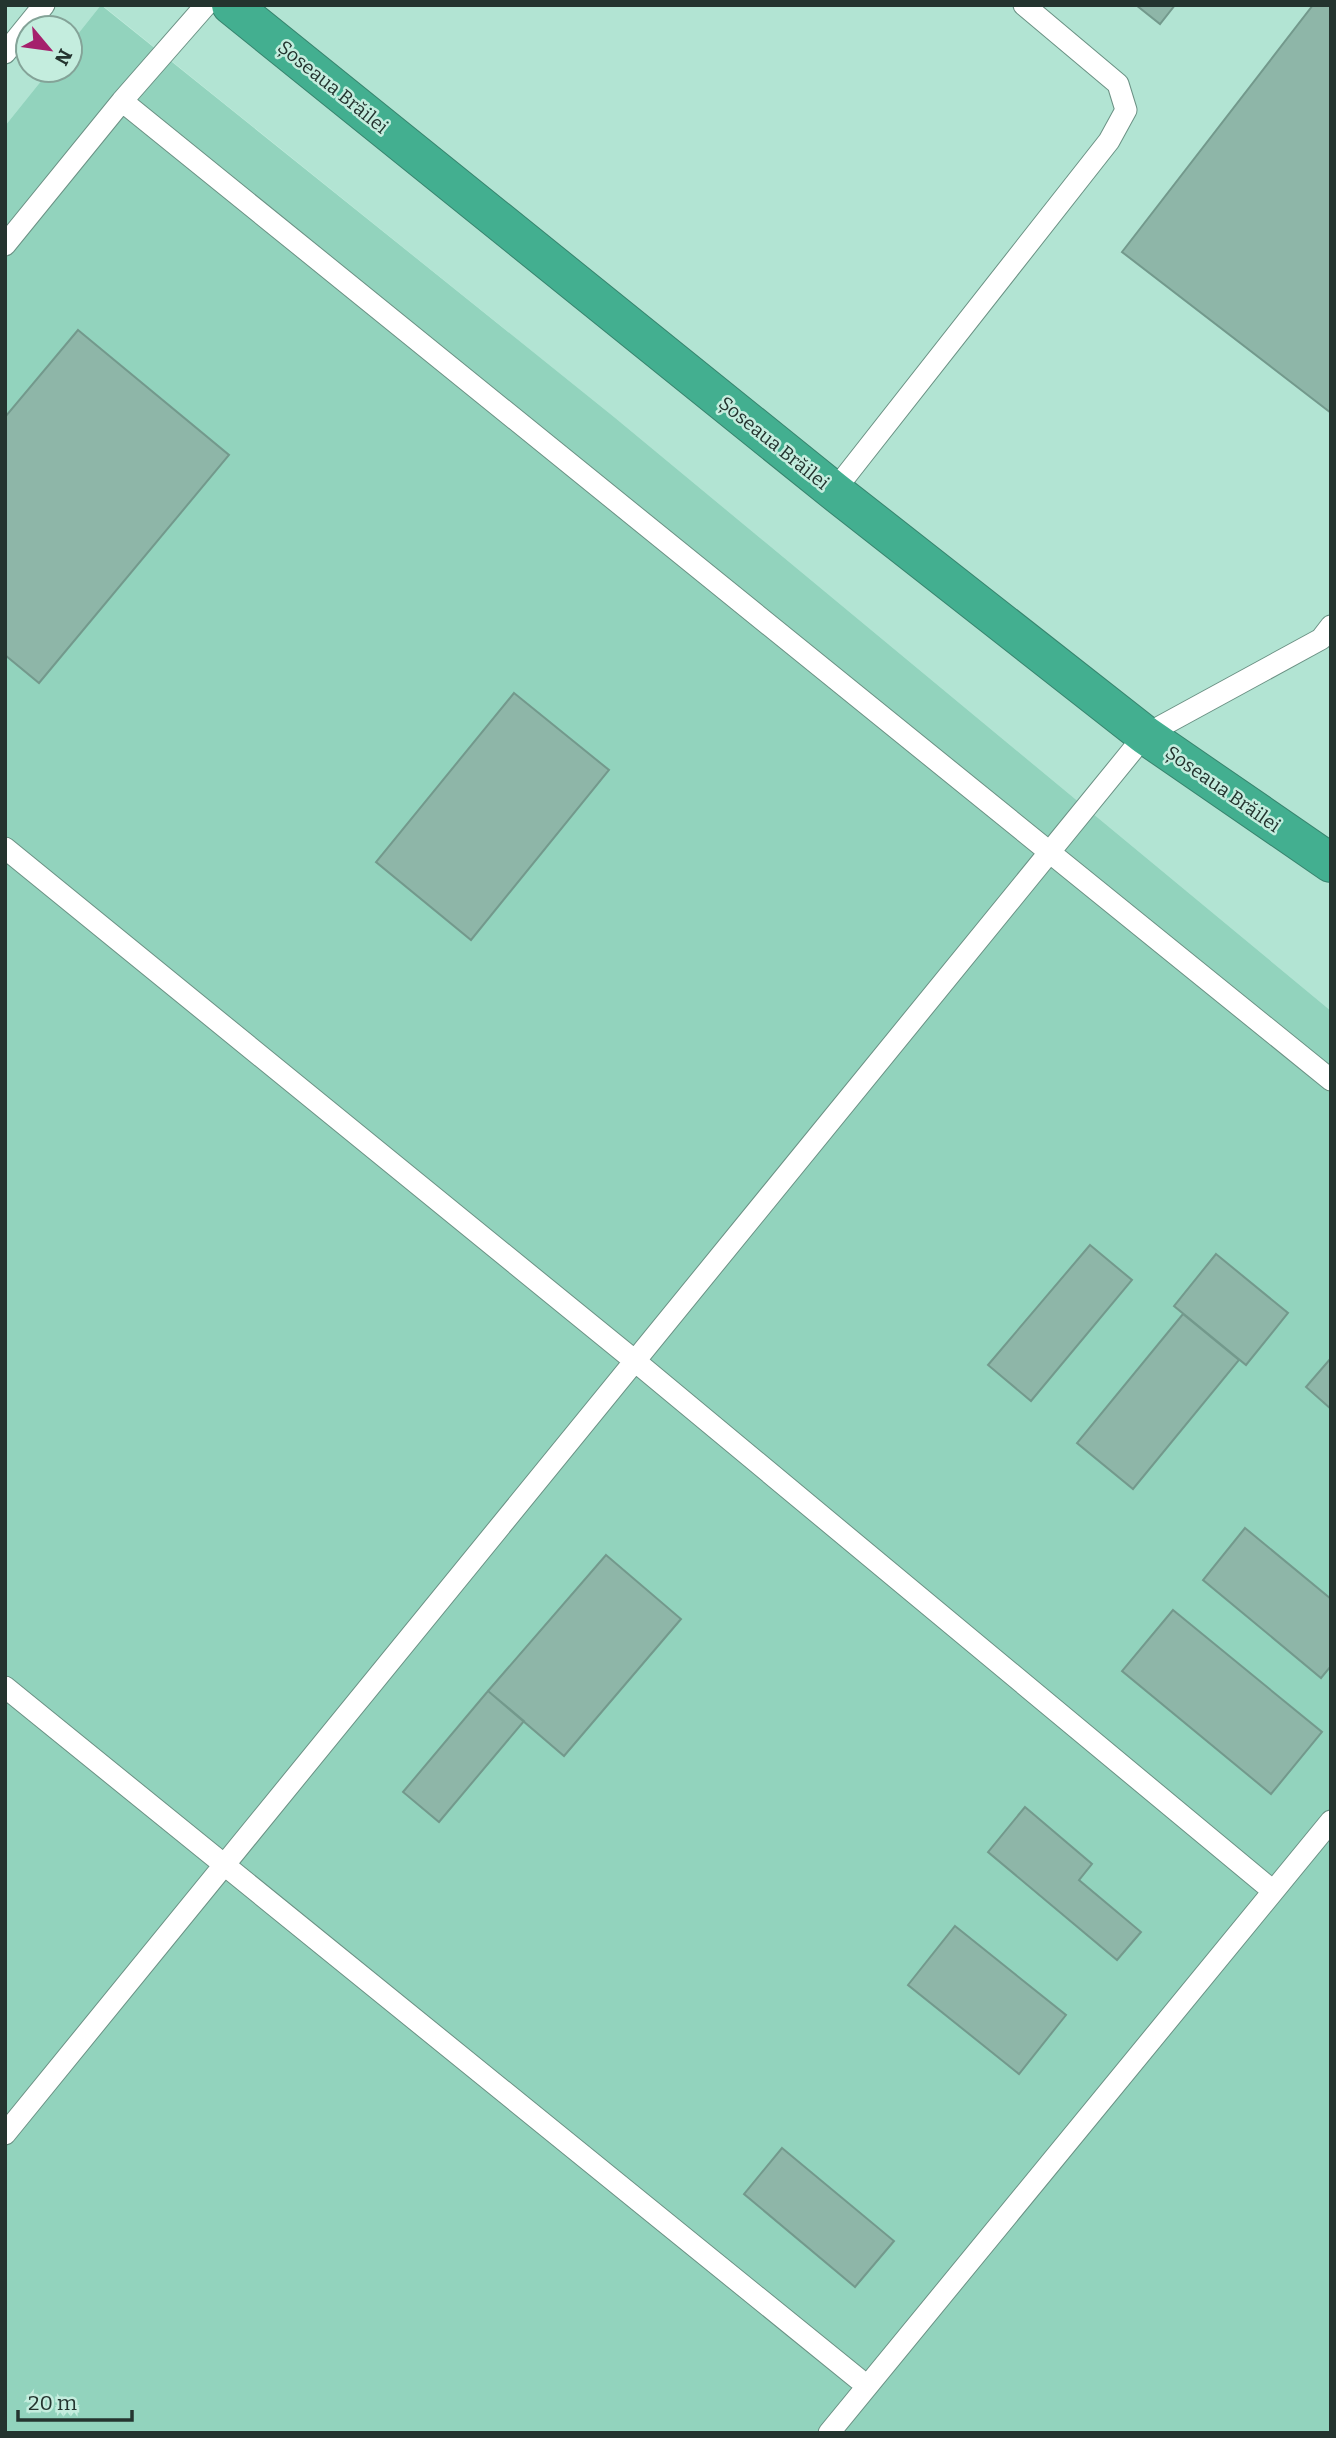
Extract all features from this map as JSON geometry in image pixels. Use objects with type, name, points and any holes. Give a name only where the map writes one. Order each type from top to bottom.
[{"type":"highway","name":"Șoseaua Brăilei","points":[[231,5],[834,491],[1145,735],[1331,863]]},
{"type":"lane","points":[[5,53],[44,5]]},
{"type":"lane","points":[[5,244],[122,101],[206,5]]},
{"type":"lane","points":[[834,491],[1109,141],[1126,110],[1118,84],[1024,5]]},
{"type":"lane","points":[[122,101],[1331,1080]]},
{"type":"lane","points":[[5,2134],[1145,735],[1327,637]]},
{"type":"lane","points":[[5,848],[635,1361],[1273,1891]]},
{"type":"lane","points":[[5,1687],[867,2386]]},
{"type":"lane","points":[[829,2433],[1331,1821]]},
{"type":"shaded area","points":[[5,5],[101,5],[84,26],[84,14],[14,14],[14,84],[39,84],[5,126]]},
{"type":"shaded area","points":[[101,5],[614,417],[1331,1011],[1331,2433],[5,2433],[5,126],[39,84],[84,84],[84,26]]},
{"type":"shaded area","points":[[102,5],[1331,5],[1331,1011],[614,417]]},
{"type":"building","points":[[1136,5],[1175,5],[1160,24]]},
{"type":"building","points":[[1313,5],[1331,5],[1331,413],[1122,252]]},
{"type":"building","points":[[78,330],[229,455],[39,683],[5,655],[5,417]]},
{"type":"building","points":[[514,693],[609,770],[471,940],[376,862]]},
{"type":"building","points":[[1090,1245],[1132,1280],[1031,1401],[988,1365]]},
{"type":"building","points":[[1216,1254],[1288,1313],[1246,1365],[1174,1306]]},
{"type":"building","points":[[1183,1314],[1239,1360],[1133,1489],[1077,1443]]},
{"type":"building","points":[[1331,1358],[1331,1409],[1306,1387]]},
{"type":"building","points":[[1245,1528],[1331,1599],[1331,1666],[1321,1678],[1203,1580]]},
{"type":"building","points":[[606,1555],[681,1619],[564,1756],[488,1691]]},
{"type":"building","points":[[1173,1610],[1322,1732],[1271,1794],[1122,1671]]},
{"type":"building","points":[[488,1691],[524,1721],[439,1822],[403,1792]]},
{"type":"building","points":[[1025,1807],[1092,1864],[1079,1880],[1141,1932],[1117,1960],[988,1852]]},
{"type":"building","points":[[955,1926],[1066,2015],[1019,2074],[908,1985]]},
{"type":"building","points":[[782,2148],[894,2241],[855,2287],[744,2194]]}]
